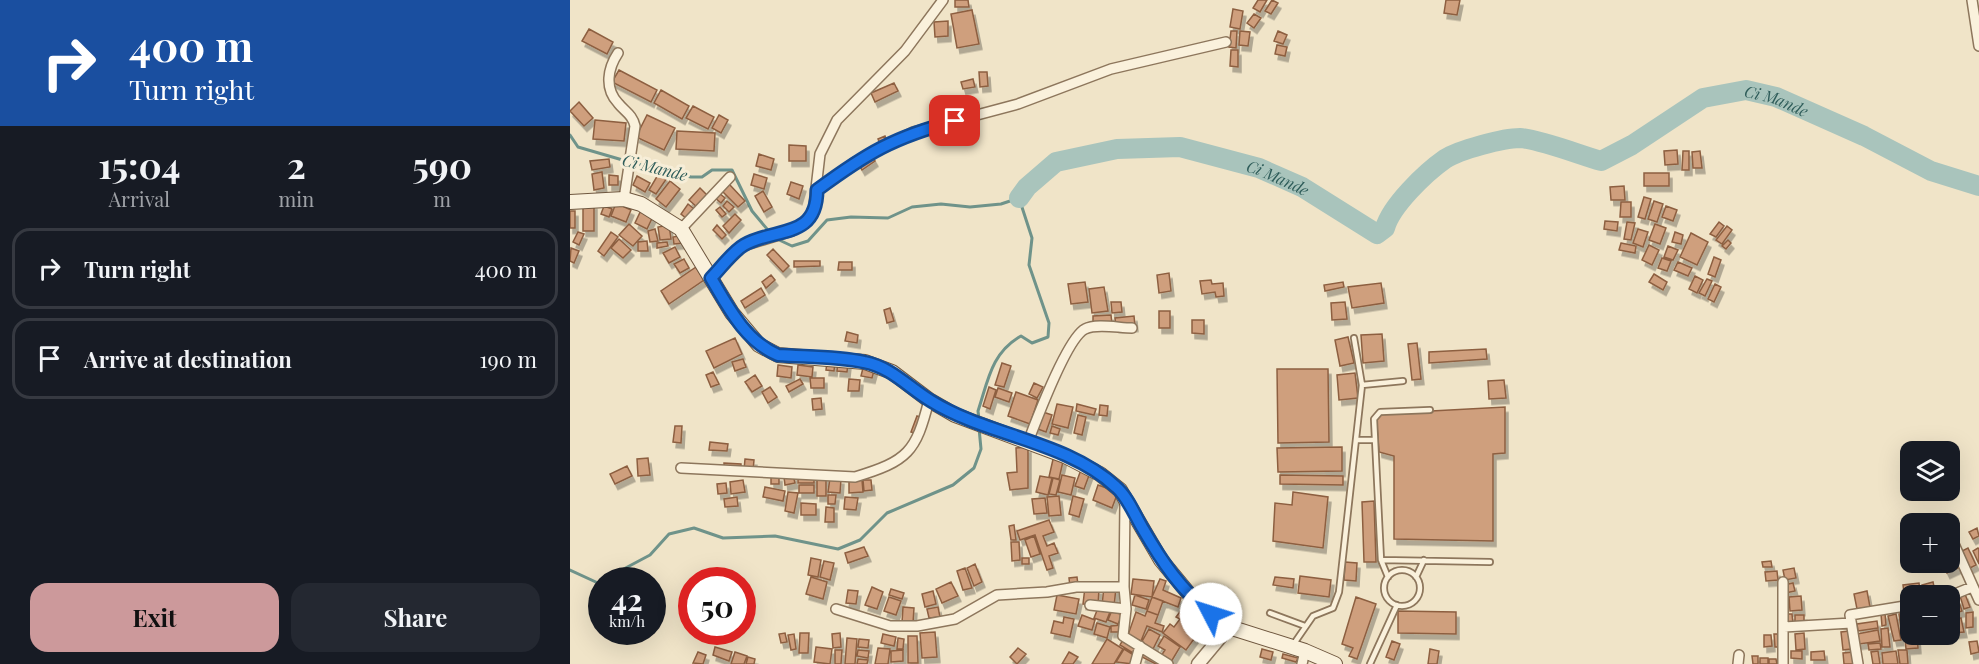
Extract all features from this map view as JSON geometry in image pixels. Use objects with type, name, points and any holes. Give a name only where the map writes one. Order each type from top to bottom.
[{"type":"main road","points":[[570,202],[624,200],[641,204],[681,228],[732,313],[766,350],[778,355],[865,362],[892,372],[929,400],[975,424],[996,429],[1065,456],[1100,474],[1115,485],[1173,577],[1194,600],[1229,627],[1299,654],[1335,664]]},
{"type":"street","points":[[711,278],[742,246],[777,235],[807,221],[813,214],[823,144],[837,120],[905,51],[943,0]]},
{"type":"street","points":[[1972,0],[1979,46]]},
{"type":"street","points":[[817,190],[855,162],[913,132],[1018,104],[1111,69],[1226,42]]},
{"type":"street","points":[[618,53],[609,72],[610,88],[618,104],[627,110],[634,123],[630,169],[624,200]]},
{"type":"street","points":[[681,228],[730,177]]},
{"type":"street","points":[[1028,442],[1042,402],[1080,333],[1093,327],[1132,328]]},
{"type":"street","points":[[681,468],[855,477],[871,472],[911,451],[923,425],[929,400]]},
{"type":"street","points":[[1125,500],[1126,609],[1123,636],[1168,664]]},
{"type":"street","points":[[1960,559],[1979,600]]},
{"type":"street","points":[[1783,582],[1783,664]]},
{"type":"street","points":[[836,609],[891,626],[916,626],[955,619],[997,595],[1047,592],[1076,587],[1124,586]]},
{"type":"street","points":[[1960,592],[1972,587]]},
{"type":"street","points":[[1089,605],[1126,609]]},
{"type":"street","points":[[1858,664],[1851,615],[1900,607]]},
{"type":"street","points":[[1784,627],[1851,623]]},
{"type":"street","points":[[1198,664],[1229,627]]},
{"type":"street","points":[[1135,664],[1140,646]]},
{"type":"lane","points":[[1299,654],[1305,626],[1315,614],[1333,608],[1339,592],[1358,440],[1362,385],[1354,338]]},
{"type":"lane","points":[[1362,385],[1404,381]]},
{"type":"lane","points":[[1388,578],[1402,570],[1416,576],[1420,586],[1418,596],[1407,605],[1397,605],[1386,595],[1388,578],[1381,560],[1375,440],[1376,414],[1431,410]]},
{"type":"lane","points":[[1358,440],[1375,440]]},
{"type":"lane","points":[[1381,560],[1490,562]]},
{"type":"lane","points":[[1416,576],[1424,560]]},
{"type":"lane","points":[[1371,664],[1397,605]]},
{"type":"lane","points":[[1270,614],[1305,626]]},
{"type":"building","points":[[955,0],[968,0],[969,7],[955,7]]},
{"type":"building","points":[[1258,0],[1267,0],[1260,12],[1253,8]]},
{"type":"building","points":[[1272,0],[1278,3],[1271,14],[1265,11]]},
{"type":"building","points":[[1446,0],[1460,0],[1457,15],[1444,13]]},
{"type":"building","points":[[1233,9],[1243,11],[1240,29],[1230,27]]},
{"type":"building","points":[[972,10],[979,44],[957,48],[951,14]]},
{"type":"building","points":[[1254,14],[1261,18],[1254,28],[1247,23]]},
{"type":"building","points":[[948,21],[948,36],[935,37],[934,22]]},
{"type":"building","points":[[589,29],[613,42],[607,54],[582,41]]},
{"type":"building","points":[[1231,31],[1237,31],[1236,48],[1229,47]]},
{"type":"building","points":[[1240,31],[1250,32],[1248,46],[1239,45]]},
{"type":"building","points":[[1278,31],[1287,35],[1283,44],[1274,41]]},
{"type":"building","points":[[1277,45],[1287,47],[1285,56],[1275,54]]},
{"type":"building","points":[[1231,50],[1238,50],[1238,67],[1230,66]]},
{"type":"building","points":[[619,70],[657,90],[651,102],[612,82]]},
{"type":"building","points":[[979,72],[987,72],[988,86],[980,87]]},
{"type":"building","points":[[973,79],[975,87],[963,89],[961,82]]},
{"type":"building","points":[[894,83],[898,91],[875,102],[871,93]]},
{"type":"building","points":[[661,90],[689,106],[682,119],[654,103]]},
{"type":"building","points":[[579,102],[593,118],[584,126],[570,111]]},
{"type":"building","points":[[693,106],[714,117],[708,129],[686,118]]},
{"type":"building","points":[[647,115],[675,128],[664,150],[636,137]]},
{"type":"building","points":[[719,115],[728,120],[721,133],[712,128]]},
{"type":"building","points":[[595,120],[626,123],[624,141],[593,139]]},
{"type":"building","points":[[677,131],[715,133],[714,151],[676,149]]},
{"type":"building","points":[[885,136],[887,142],[880,144],[878,139]]},
{"type":"building","points":[[789,145],[806,146],[806,161],[789,161]]},
{"type":"building","points":[[1677,150],[1678,164],[1665,165],[1664,151]]},
{"type":"building","points":[[1683,151],[1689,151],[1689,170],[1682,170]]},
{"type":"building","points":[[1700,151],[1702,168],[1693,168],[1692,152]]},
{"type":"building","points":[[759,154],[774,159],[771,170],[756,166]]},
{"type":"building","points":[[871,154],[875,161],[862,170],[858,163]]},
{"type":"building","points":[[609,159],[610,167],[592,170],[590,161]]},
{"type":"building","points":[[602,172],[604,188],[594,190],[592,174]]},
{"type":"building","points":[[659,173],[667,178],[656,194],[649,190]]},
{"type":"building","points":[[1644,173],[1669,173],[1669,186],[1644,186]]},
{"type":"building","points":[[754,174],[767,178],[764,189],[751,185]]},
{"type":"building","points":[[609,175],[618,176],[618,185],[609,185]]},
{"type":"building","points":[[637,176],[650,183],[645,192],[633,185]]},
{"type":"building","points":[[670,181],[680,189],[666,207],[656,199]]},
{"type":"building","points":[[791,182],[803,186],[799,199],[787,194]]},
{"type":"building","points":[[729,184],[745,201],[738,207],[722,191]]},
{"type":"building","points":[[1624,186],[1625,200],[1611,200],[1610,187]]},
{"type":"building","points":[[700,188],[708,196],[698,208],[689,200]]},
{"type":"building","points":[[763,191],[772,207],[764,212],[755,196]]},
{"type":"building","points":[[718,192],[725,198],[721,203],[714,197]]},
{"type":"building","points":[[1644,197],[1651,199],[1645,219],[1638,217]]},
{"type":"building","points":[[727,201],[734,207],[729,212],[723,206]]},
{"type":"building","points":[[1654,201],[1663,204],[1657,222],[1648,219]]},
{"type":"building","points":[[1621,202],[1631,202],[1631,217],[1620,217]]},
{"type":"building","points":[[616,203],[631,210],[626,222],[611,216]]},
{"type":"building","points":[[583,204],[594,204],[594,231],[583,231]]},
{"type":"building","points":[[688,204],[694,209],[687,219],[681,214]]},
{"type":"building","points":[[604,206],[612,209],[609,217],[601,214]]},
{"type":"building","points":[[643,206],[655,212],[647,229],[635,223]]},
{"type":"building","points":[[1666,206],[1677,210],[1673,221],[1662,217]]},
{"type":"building","points":[[720,207],[726,214],[722,217],[716,210]]},
{"type":"building","points":[[570,211],[575,211],[575,228],[570,228]]},
{"type":"building","points":[[735,214],[741,220],[729,233],[723,226]]},
{"type":"building","points":[[1605,221],[1618,222],[1617,231],[1604,229]]},
{"type":"building","points":[[1627,222],[1635,223],[1631,240],[1624,239]]},
{"type":"building","points":[[1719,222],[1724,226],[1716,237],[1710,234]]},
{"type":"building","points":[[629,224],[642,236],[633,246],[619,235]]},
{"type":"building","points":[[1655,224],[1666,228],[1660,244],[1649,240]]},
{"type":"building","points":[[669,225],[671,239],[660,240],[658,227]]},
{"type":"building","points":[[717,225],[726,235],[722,239],[713,230]]},
{"type":"building","points":[[1727,226],[1732,230],[1722,244],[1716,240]]},
{"type":"building","points":[[655,229],[658,241],[650,242],[648,231]]},
{"type":"building","points":[[1638,229],[1648,232],[1643,247],[1633,243]]},
{"type":"building","points":[[578,232],[584,234],[579,245],[573,242]]},
{"type":"building","points":[[611,232],[618,237],[604,256],[598,251]]},
{"type":"building","points":[[1675,232],[1683,235],[1681,244],[1672,242]]},
{"type":"building","points":[[1691,233],[1708,242],[1697,265],[1680,257]]},
{"type":"building","points":[[684,235],[684,243],[674,244],[673,237]]},
{"type":"building","points":[[619,239],[631,250],[623,258],[611,248]]},
{"type":"building","points":[[1728,240],[1731,243],[1726,249],[1722,246]]},
{"type":"building","points":[[647,241],[648,251],[638,251],[638,242]]},
{"type":"building","points":[[667,242],[668,246],[657,248],[657,243]]},
{"type":"building","points":[[1621,243],[1636,246],[1635,253],[1619,250]]},
{"type":"building","points":[[1649,245],[1659,250],[1652,265],[1642,260]]},
{"type":"building","points":[[1668,246],[1678,250],[1673,260],[1664,257]]},
{"type":"building","points":[[675,247],[680,257],[669,263],[663,253]]},
{"type":"building","points":[[571,248],[579,251],[574,263],[570,261]]},
{"type":"building","points":[[773,249],[789,266],[783,272],[767,255]]},
{"type":"building","points":[[1714,257],[1721,260],[1715,277],[1708,274]]},
{"type":"building","points":[[1662,258],[1671,261],[1667,271],[1658,268]]},
{"type":"building","points":[[684,259],[689,268],[680,273],[674,264]]},
{"type":"building","points":[[794,261],[820,261],[820,266],[794,267]]},
{"type":"building","points":[[839,262],[852,262],[852,270],[838,270]]},
{"type":"building","points":[[1678,262],[1692,268],[1688,276],[1674,270]]},
{"type":"building","points":[[696,267],[704,280],[669,304],[661,291]]},
{"type":"building","points":[[1169,273],[1171,291],[1159,293],[1157,275]]},
{"type":"building","points":[[1654,274],[1667,282],[1663,290],[1649,282]]},
{"type":"building","points":[[771,275],[775,280],[766,288],[762,282]]},
{"type":"building","points":[[1695,276],[1703,280],[1697,293],[1689,289]]},
{"type":"building","points":[[1707,279],[1712,281],[1705,296],[1699,293]]},
{"type":"building","points":[[1211,280],[1212,284],[1223,283],[1224,296],[1216,297],[1215,292],[1202,294],[1200,281]]},
{"type":"building","points":[[1085,282],[1088,302],[1071,304],[1068,284]]},
{"type":"building","points":[[1343,282],[1344,287],[1325,291],[1324,285]]},
{"type":"building","points":[[1381,283],[1384,303],[1352,308],[1348,287]]},
{"type":"building","points":[[1715,284],[1721,287],[1714,302],[1708,299]]},
{"type":"building","points":[[1104,287],[1108,311],[1092,313],[1089,289]]},
{"type":"building","points":[[761,288],[765,295],[745,308],[741,301]]},
{"type":"building","points":[[1111,302],[1121,302],[1122,312],[1112,313]]},
{"type":"building","points":[[1345,302],[1347,319],[1332,320],[1331,303]]},
{"type":"building","points":[[890,308],[894,321],[887,323],[884,310]]},
{"type":"building","points":[[1159,311],[1170,311],[1170,328],[1159,328]]},
{"type":"building","points":[[1111,315],[1112,324],[1093,324],[1093,316]]},
{"type":"building","points":[[1134,316],[1135,326],[1116,327],[1115,318]]},
{"type":"building","points":[[1192,320],[1204,320],[1204,334],[1192,333]]},
{"type":"building","points":[[847,332],[858,335],[857,343],[845,341]]},
{"type":"building","points":[[1382,334],[1384,361],[1363,363],[1361,335]]},
{"type":"building","points":[[1348,337],[1354,363],[1340,366],[1335,340]]},
{"type":"building","points":[[735,338],[742,354],[714,368],[706,351]]},
{"type":"building","points":[[1417,343],[1421,379],[1412,380],[1408,344]]},
{"type":"building","points":[[1486,349],[1487,359],[1429,363],[1429,352]]},
{"type":"building","points":[[743,359],[746,367],[735,371],[732,362]]},
{"type":"building","points":[[838,361],[848,363],[847,372],[837,371]]},
{"type":"building","points":[[827,362],[835,362],[834,371],[826,370]]},
{"type":"building","points":[[1002,363],[1011,366],[1004,387],[995,385]]},
{"type":"building","points":[[864,364],[875,367],[872,378],[861,376]]},
{"type":"building","points":[[778,365],[792,367],[791,378],[777,376]]},
{"type":"building","points":[[798,365],[813,367],[812,377],[797,375]]},
{"type":"building","points":[[1277,369],[1328,369],[1329,442],[1278,443]]},
{"type":"building","points":[[713,372],[719,384],[711,387],[706,375]]},
{"type":"building","points":[[1355,373],[1358,398],[1339,400],[1337,375]]},
{"type":"building","points":[[755,375],[762,386],[752,392],[745,382]]},
{"type":"building","points":[[810,378],[824,378],[824,388],[811,388]]},
{"type":"building","points":[[800,379],[803,384],[789,392],[786,386]]},
{"type":"building","points":[[849,379],[860,380],[859,391],[848,391]]},
{"type":"building","points":[[1504,380],[1506,398],[1489,399],[1488,381]]},
{"type":"building","points":[[1034,383],[1043,387],[1037,398],[1029,394]]},
{"type":"building","points":[[770,387],[777,397],[768,403],[762,392]]},
{"type":"building","points":[[989,387],[996,390],[990,409],[983,406]]},
{"type":"building","points":[[998,388],[1012,393],[1009,402],[995,397]]},
{"type":"building","points":[[1016,392],[1038,400],[1030,424],[1008,416]]},
{"type":"building","points":[[821,398],[822,409],[813,410],[812,399]]},
{"type":"building","points":[[1057,404],[1073,407],[1068,428],[1052,424]]},
{"type":"building","points":[[1077,404],[1096,409],[1094,415],[1076,411]]},
{"type":"building","points":[[1100,405],[1108,406],[1107,416],[1099,415]]},
{"type":"building","points":[[1505,407],[1505,453],[1493,454],[1493,541],[1394,539],[1394,456],[1379,452],[1376,414]]},
{"type":"building","points":[[1040,411],[1052,415],[1046,432],[1035,428]]},
{"type":"building","points":[[1078,415],[1086,417],[1082,435],[1074,433]]},
{"type":"building","points":[[917,416],[924,418],[918,434],[911,432]]},
{"type":"building","points":[[675,426],[682,426],[681,443],[673,442]]},
{"type":"building","points":[[1052,426],[1060,429],[1058,435],[1050,433]]},
{"type":"building","points":[[710,442],[728,444],[727,451],[709,450]]},
{"type":"building","points":[[1028,447],[1028,488],[1010,490],[1007,473],[1017,472],[1016,448]]},
{"type":"building","points":[[1342,447],[1342,471],[1278,472],[1277,448]]},
{"type":"building","points":[[1054,455],[1064,457],[1059,479],[1049,477]]},
{"type":"building","points":[[648,458],[650,475],[638,476],[637,459]]},
{"type":"building","points":[[745,459],[754,460],[753,471],[744,470]]},
{"type":"building","points":[[724,463],[741,464],[741,470],[724,469]]},
{"type":"building","points":[[627,466],[632,476],[615,484],[610,474]]},
{"type":"building","points":[[1082,467],[1091,470],[1084,489],[1075,486]]},
{"type":"building","points":[[793,475],[795,483],[785,485],[784,477]]},
{"type":"building","points":[[1062,475],[1075,478],[1071,495],[1058,492]]},
{"type":"building","points":[[1280,475],[1343,476],[1343,485],[1280,484]]},
{"type":"building","points":[[771,476],[779,476],[779,484],[771,484]]},
{"type":"building","points":[[814,476],[814,483],[798,483],[798,477]]},
{"type":"building","points":[[817,476],[826,476],[826,496],[817,496]]},
{"type":"building","points":[[1040,476],[1052,478],[1048,495],[1036,492]]},
{"type":"building","points":[[830,478],[841,479],[840,493],[828,492]]},
{"type":"building","points":[[1053,478],[1060,480],[1056,495],[1049,494]]},
{"type":"building","points":[[743,480],[745,492],[731,494],[730,482]]},
{"type":"building","points":[[862,480],[863,492],[849,493],[849,481]]},
{"type":"building","points":[[863,480],[871,480],[872,490],[864,491]]},
{"type":"building","points":[[726,483],[727,493],[718,494],[717,484]]},
{"type":"building","points":[[799,485],[814,485],[814,493],[799,493]]},
{"type":"building","points":[[1098,485],[1118,492],[1112,508],[1093,500]]},
{"type":"building","points":[[765,487],[785,491],[783,501],[763,497]]},
{"type":"building","points":[[788,492],[798,493],[794,513],[785,511]]},
{"type":"building","points":[[1293,492],[1328,497],[1323,548],[1273,541],[1275,503],[1292,505]]},
{"type":"building","points":[[828,495],[836,495],[835,504],[828,504]]},
{"type":"building","points":[[1059,496],[1061,515],[1049,516],[1047,497]]},
{"type":"building","points":[[1073,496],[1084,499],[1079,517],[1069,514]]},
{"type":"building","points":[[737,497],[738,506],[725,507],[724,499]]},
{"type":"building","points":[[845,497],[858,498],[856,510],[844,509]]},
{"type":"building","points":[[1045,498],[1047,513],[1034,514],[1032,499]]},
{"type":"building","points":[[1374,501],[1376,562],[1364,562],[1362,502]]},
{"type":"building","points":[[801,503],[816,504],[816,515],[801,515]]},
{"type":"building","points":[[826,507],[834,508],[834,522],[825,522]]},
{"type":"building","points":[[1049,520],[1054,532],[1043,536],[1047,546],[1054,543],[1058,553],[1049,556],[1053,568],[1047,570],[1035,535],[1020,540],[1017,531]]},
{"type":"building","points":[[1014,525],[1016,540],[1011,540],[1009,526]]},
{"type":"building","points":[[1977,528],[1979,536],[1973,539],[1969,532]]},
{"type":"building","points":[[1034,536],[1040,554],[1031,557],[1025,540]]},
{"type":"building","points":[[1011,542],[1019,542],[1020,560],[1012,561]]},
{"type":"building","points":[[864,547],[868,556],[848,563],[845,553]]},
{"type":"building","points":[[1968,548],[1976,565],[1968,569],[1960,552]]},
{"type":"building","points":[[1979,549],[1979,564],[1973,551]]},
{"type":"building","points":[[811,558],[821,560],[818,577],[808,575]]},
{"type":"building","points":[[1022,558],[1029,558],[1029,564],[1022,564]]},
{"type":"building","points":[[824,561],[834,563],[830,580],[820,577]]},
{"type":"building","points":[[1771,561],[1772,567],[1763,567],[1762,562]]},
{"type":"building","points":[[1345,562],[1357,563],[1356,581],[1344,580]]},
{"type":"building","points":[[975,564],[982,582],[974,586],[967,568]]},
{"type":"building","points":[[965,568],[972,588],[963,590],[957,571]]},
{"type":"building","points":[[1794,568],[1796,578],[1785,580],[1783,570]]},
{"type":"building","points":[[1777,571],[1778,580],[1766,581],[1765,572]]},
{"type":"building","points":[[1300,576],[1331,580],[1329,597],[1298,593]]},
{"type":"building","points":[[811,577],[827,582],[823,599],[806,594]]},
{"type":"building","points":[[1077,577],[1078,585],[1070,587],[1069,578]]},
{"type":"building","points":[[1275,577],[1294,579],[1293,588],[1273,585]]},
{"type":"building","points":[[1133,579],[1154,581],[1152,597],[1131,594]]},
{"type":"building","points":[[1160,579],[1166,581],[1163,590],[1181,598],[1178,607],[1152,597]]},
{"type":"building","points":[[951,582],[958,596],[942,603],[936,589]]},
{"type":"building","points":[[1793,583],[1795,591],[1785,593],[1784,585]]},
{"type":"building","points":[[872,587],[883,592],[877,609],[865,605]]},
{"type":"building","points":[[1085,587],[1099,589],[1098,605],[1083,604]]},
{"type":"building","points":[[1104,587],[1116,588],[1114,606],[1102,605]]},
{"type":"building","points":[[891,589],[904,593],[902,599],[889,595]]},
{"type":"building","points":[[848,590],[858,591],[856,604],[846,603]]},
{"type":"building","points":[[933,591],[936,604],[925,607],[922,594]]},
{"type":"building","points":[[1867,591],[1870,607],[1857,609],[1854,594]]},
{"type":"building","points":[[1965,594],[1970,607],[1964,609],[1960,596]]},
{"type":"building","points":[[1057,595],[1079,599],[1076,614],[1054,610]]},
{"type":"building","points":[[1135,595],[1149,600],[1146,609],[1132,605]]},
{"type":"building","points":[[1801,596],[1802,610],[1790,611],[1789,597]]},
{"type":"building","points":[[889,597],[901,601],[896,615],[884,611]]},
{"type":"building","points":[[1152,597],[1163,601],[1158,615],[1147,611]]},
{"type":"building","points":[[1356,597],[1376,604],[1357,659],[1349,656],[1353,648],[1342,644]]},
{"type":"building","points":[[1188,601],[1210,617],[1186,650],[1163,633],[1170,624],[1174,627],[1180,619],[1176,617]]},
{"type":"building","points":[[903,607],[914,608],[913,623],[902,623]]},
{"type":"building","points":[[938,607],[940,617],[929,618],[927,609]]},
{"type":"building","points":[[1098,608],[1110,612],[1106,622],[1094,618]]},
{"type":"building","points":[[1112,610],[1122,615],[1118,624],[1108,620]]},
{"type":"building","points":[[1147,611],[1158,615],[1155,623],[1164,626],[1162,632],[1147,626],[1141,641],[1128,635],[1136,612],[1145,616]]},
{"type":"building","points":[[1398,611],[1456,612],[1456,634],[1398,633]]},
{"type":"building","points":[[1973,612],[1973,627],[1966,628],[1966,613]]},
{"type":"building","points":[[1885,613],[1886,625],[1882,626],[1881,614]]},
{"type":"building","points":[[1785,614],[1792,614],[1793,624],[1786,625]]},
{"type":"building","points":[[1896,614],[1900,640],[1894,641],[1888,616]]},
{"type":"building","points":[[1082,615],[1095,620],[1092,630],[1078,626]]},
{"type":"building","points":[[1795,615],[1804,615],[1804,624],[1795,625]]},
{"type":"building","points":[[1064,617],[1074,619],[1070,637],[1051,633],[1054,621],[1063,623]]},
{"type":"building","points":[[1961,618],[1964,632],[1960,632]]},
{"type":"building","points":[[1877,621],[1878,628],[1858,631],[1857,624]]},
{"type":"building","points":[[1097,623],[1110,627],[1107,638],[1094,634]]},
{"type":"building","points":[[1122,625],[1123,632],[1111,632],[1111,626]]},
{"type":"building","points":[[1888,628],[1890,647],[1882,647],[1881,629]]},
{"type":"building","points":[[1149,629],[1160,635],[1152,651],[1140,645]]},
{"type":"building","points":[[1878,630],[1880,641],[1859,644],[1857,634]]},
{"type":"building","points":[[1849,631],[1851,649],[1843,650],[1841,632]]},
{"type":"building","points":[[935,632],[937,657],[922,658],[920,633]]},
{"type":"building","points":[[785,633],[787,642],[781,643],[779,634]]},
{"type":"building","points":[[800,633],[809,633],[808,653],[799,653]]},
{"type":"building","points":[[840,633],[841,647],[833,648],[832,634]]},
{"type":"building","points":[[1804,633],[1805,649],[1796,650],[1795,634]]},
{"type":"building","points":[[794,634],[796,649],[791,650],[788,635]]},
{"type":"building","points":[[883,634],[896,637],[894,646],[881,643]]},
{"type":"building","points":[[1774,634],[1782,634],[1783,647],[1775,647]]},
{"type":"building","points":[[1764,635],[1771,635],[1772,646],[1764,647]]},
{"type":"building","points":[[908,636],[917,636],[918,663],[908,663]]},
{"type":"building","points":[[1164,636],[1180,647],[1171,662],[1161,656],[1165,650],[1158,646]]},
{"type":"building","points":[[847,638],[857,639],[855,664],[845,664]]},
{"type":"building","points":[[898,638],[904,639],[903,649],[897,649]]},
{"type":"building","points":[[1124,638],[1138,646],[1133,653],[1120,645]]},
{"type":"building","points":[[859,639],[869,640],[868,648],[858,647]]},
{"type":"building","points":[[1107,639],[1123,649],[1114,664],[1092,664]]},
{"type":"building","points":[[1392,641],[1400,644],[1394,660],[1386,657]]},
{"type":"building","points":[[1977,641],[1979,652],[1971,654],[1969,642]]},
{"type":"building","points":[[1880,643],[1881,649],[1869,650],[1868,644]]},
{"type":"building","points":[[1906,645],[1918,645],[1918,648],[1906,649]]},
{"type":"building","points":[[715,647],[732,652],[729,661],[713,655]]},
{"type":"building","points":[[816,647],[832,649],[830,664],[814,662]]},
{"type":"building","points":[[878,648],[890,649],[888,664],[875,664]]},
{"type":"building","points":[[1018,648],[1026,654],[1017,664],[1010,657]]},
{"type":"building","points":[[1124,649],[1137,657],[1133,664],[1116,662]]},
{"type":"building","points":[[1262,649],[1273,652],[1271,660],[1260,657]]},
{"type":"building","points":[[1430,649],[1439,651],[1437,664],[1428,664]]},
{"type":"building","points":[[835,650],[842,650],[841,664],[835,664]]},
{"type":"building","points":[[858,650],[869,651],[868,658],[857,656]]},
{"type":"building","points":[[903,650],[903,661],[891,662],[891,651]]},
{"type":"building","points":[[1898,650],[1907,650],[1908,664],[1900,664]]},
{"type":"building","points":[[1145,651],[1159,660],[1156,664],[1142,657]]},
{"type":"building","points":[[1791,651],[1802,651],[1802,659],[1791,658]]},
{"type":"building","points":[[1824,651],[1825,660],[1811,660],[1811,652]]},
{"type":"building","points":[[1878,651],[1880,664],[1873,664],[1871,652]]},
{"type":"building","points":[[1896,651],[1898,664],[1883,664],[1882,653]]},
{"type":"building","points":[[698,652],[706,655],[703,664],[693,663]]},
{"type":"building","points":[[735,652],[747,656],[744,664],[731,664]]},
{"type":"building","points":[[1069,652],[1078,657],[1073,664],[1062,664]]},
{"type":"building","points":[[1854,652],[1855,664],[1844,664],[1843,653]]},
{"type":"building","points":[[1283,654],[1298,658],[1296,662],[1282,658]]},
{"type":"building","points":[[1752,656],[1758,656],[1758,664],[1753,664]]},
{"type":"building","points":[[748,657],[755,659],[754,664],[746,664]]},
{"type":"building","points":[[1760,658],[1768,658],[1768,664],[1760,664]]},
{"type":"building","points":[[858,659],[868,660],[867,664],[857,664]]},
{"type":"building","points":[[1769,659],[1776,659],[1777,664],[1769,664]]},
{"type":"waterway","name":"Ci Mande","points":[[1019,198],[1027,187],[1056,162],[1117,149],[1180,147],[1259,168],[1302,187],[1377,234],[1385,228],[1388,219],[1401,200],[1419,181],[1445,159],[1470,148],[1520,138],[1548,144],[1601,161],[1632,145],[1703,98],[1746,90],[1776,97],[1864,136],[1931,171],[1979,186]]},
{"type":"waterway","name":"Ci Mande","points":[[570,135],[578,147],[626,161]]},
{"type":"waterway","name":"Ci Mande","points":[[633,163],[691,177],[702,177],[712,170],[732,170],[752,211],[772,235]]},
{"type":"waterway","points":[[777,239],[792,246],[808,241],[827,220],[851,217],[888,218],[912,207],[941,204],[970,207],[1001,204],[1019,198],[1032,238],[1029,265],[1049,323],[1048,337],[1032,343],[1021,336],[1003,351],[988,379],[978,411],[979,419]]},
{"type":"waterway","points":[[627,567],[650,555],[669,534],[694,528],[723,538],[775,536],[838,549],[860,540],[887,513],[953,485],[974,468],[981,449],[979,428]]},
{"type":"waterway","points":[[570,570],[588,578]]},
{"type":"route","points":[[955,121],[913,132],[885,144],[855,162],[817,190],[813,214],[807,221],[792,231],[742,246],[711,278],[742,327],[766,350],[778,355],[865,362],[892,372],[929,400],[956,415],[1065,456],[1100,474],[1120,490],[1173,577],[1194,600],[1211,614]]}]
